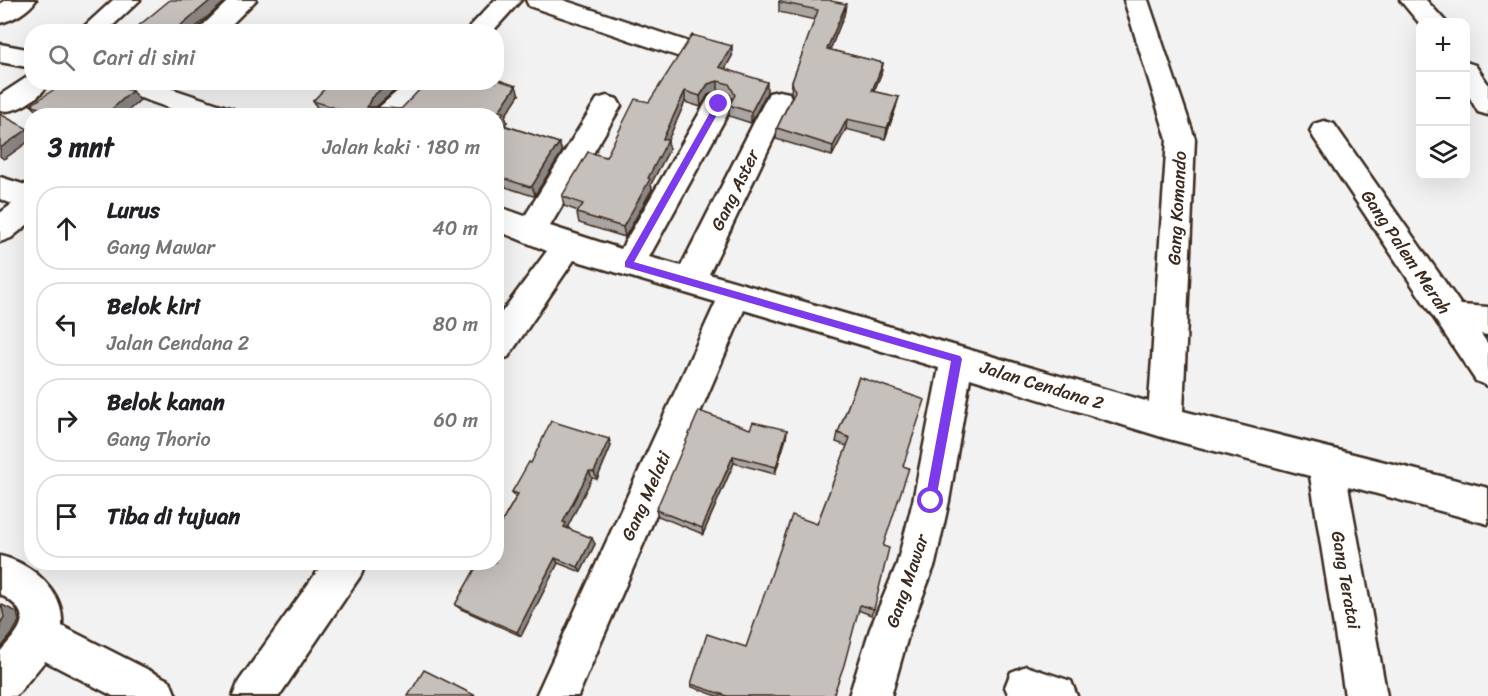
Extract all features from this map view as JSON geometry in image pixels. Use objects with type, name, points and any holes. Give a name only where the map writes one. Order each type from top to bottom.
[{"type":"street","points":[[0,15],[24,0]]},
{"type":"street","points":[[100,24],[128,0]]},
{"type":"street","points":[[217,24],[244,0]]},
{"type":"street","points":[[485,24],[509,0]]},
{"type":"street","points":[[538,0],[677,47]]},
{"type":"street","name":"Gang Komando","points":[[1136,0],[1181,138],[1165,422]]},
{"type":"street","points":[[1412,0],[1429,18]]},
{"type":"street","points":[[0,53],[24,58]]},
{"type":"street","points":[[1467,72],[1488,105]]},
{"type":"street","points":[[6,103],[25,90]]},
{"type":"street","points":[[136,108],[142,90]]},
{"type":"street","points":[[151,90],[201,108]]},
{"type":"street","points":[[396,108],[416,90]]},
{"type":"street","name":"Gang Aster","points":[[690,280],[779,100]]},
{"type":"street","points":[[629,264],[719,104]]},
{"type":"street","points":[[532,231],[607,106]]},
{"type":"street","name":"Gang Palem Merah","points":[[1324,131],[1488,371]]},
{"type":"street","points":[[0,188],[24,197]]},
{"type":"street","points":[[0,230],[24,210]]},
{"type":"street","name":"Jalan Cendana 2","points":[[504,220],[567,246],[690,280],[1165,422],[1488,506]]},
{"type":"street","points":[[504,336],[567,246]]},
{"type":"street","name":"Gang Melati","points":[[556,696],[735,295]]},
{"type":"street","points":[[1451,318],[1488,321]]},
{"type":"street","name":"Gang Mawar","points":[[870,696],[890,629],[916,564],[931,501],[957,359]]},
{"type":"street","name":"Gang Teratai","points":[[1326,464],[1366,696]]},
{"type":"street","points":[[254,696],[341,570]]},
{"type":"street","points":[[0,575],[9,576],[35,598],[42,617],[40,636],[0,683]]},
{"type":"street","points":[[40,636],[155,696]]},
{"type":"building","points":[[170,0],[211,0],[182,24],[141,24]]},
{"type":"building","points":[[780,0],[831,0],[846,4],[827,49],[883,63],[872,91],[899,97],[887,128],[847,119],[833,146],[777,128],[795,91],[792,82],[818,10],[779,2]]},
{"type":"building","points":[[692,35],[732,46],[719,67],[767,82],[751,112],[729,105],[735,95],[729,84],[718,81],[708,84],[700,96],[685,91],[663,139],[668,140],[648,178],[650,179],[623,227],[577,213],[583,204],[562,196],[588,152],[606,157],[635,99],[649,102]]},
{"type":"building","points":[[504,82],[516,86],[501,108],[402,108],[419,90],[504,90]]},
{"type":"building","points":[[53,90],[132,91],[113,108],[38,108],[31,105]]},
{"type":"building","points":[[323,90],[380,90],[371,98],[367,107],[384,108],[335,108],[313,101]]},
{"type":"building","points":[[0,114],[24,127],[24,132],[0,148]]},
{"type":"building","points":[[504,126],[559,143],[530,187],[504,179]]},
{"type":"building","points":[[859,377],[925,400],[903,466],[909,468],[883,546],[889,548],[874,609],[860,605],[833,696],[727,696],[691,684],[707,634],[746,647],[792,515],[817,524],[850,438],[838,433]]},
{"type":"building","points":[[699,411],[750,429],[753,422],[787,430],[776,467],[733,456],[702,528],[656,510]]},
{"type":"building","points":[[551,421],[609,439],[594,472],[589,471],[563,522],[566,523],[564,527],[592,538],[578,567],[555,558],[517,632],[455,605],[475,570],[504,570],[504,518],[518,494],[512,492],[529,462],[531,463]]},
{"type":"building","points":[[0,606],[4,617],[0,624]]},
{"type":"building","points":[[424,670],[476,696],[408,696]]},
{"type":"route","points":[[719,104],[629,264],[957,359],[931,501]]}]
